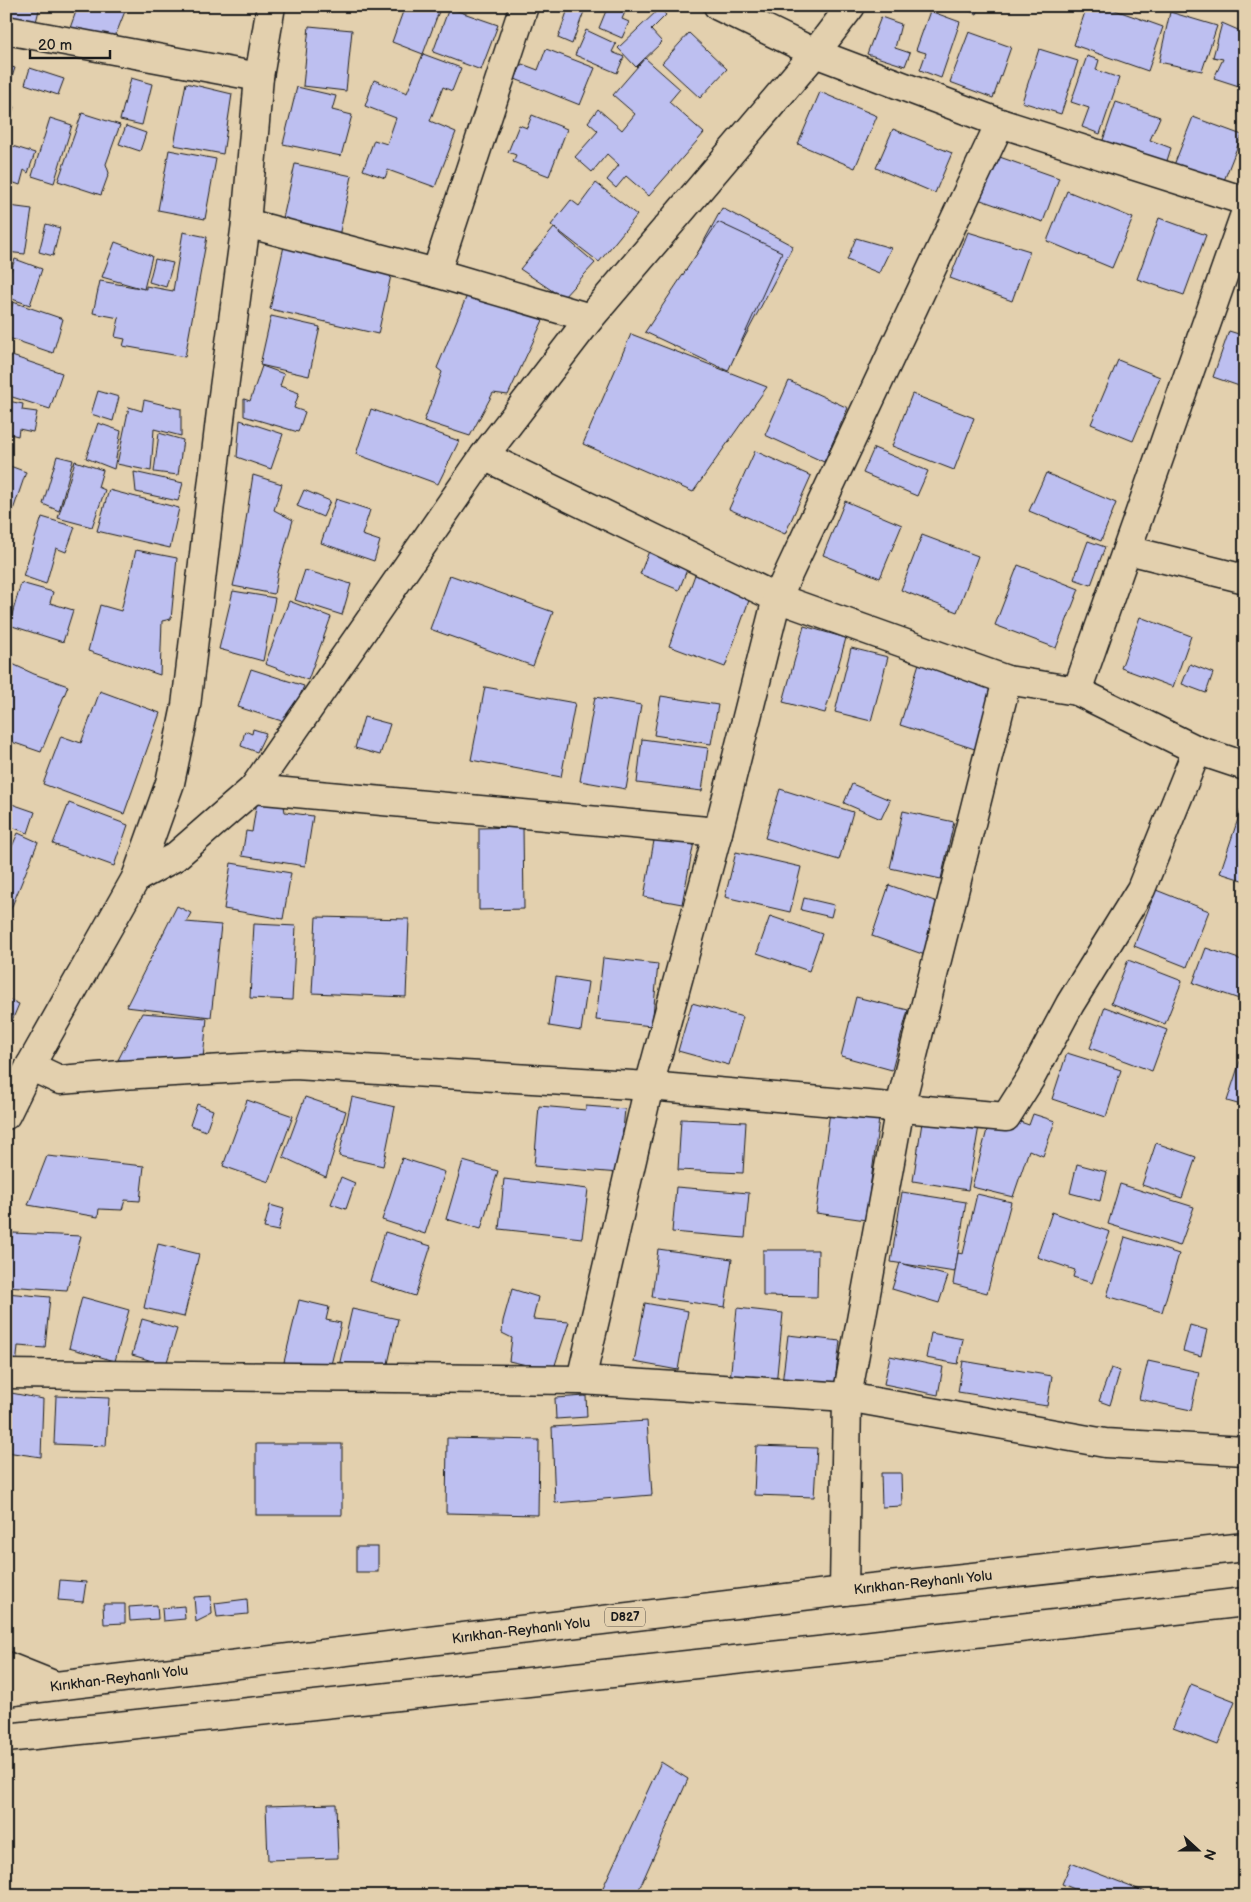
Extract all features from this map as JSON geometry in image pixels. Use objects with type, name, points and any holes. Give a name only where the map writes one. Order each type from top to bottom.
[{"type":"main road","points":[[7,1110],[136,878],[170,783],[186,706],[222,402],[246,223],[259,77],[271,6]]},
{"type":"main road","points":[[436,273],[524,6]]},
{"type":"main road","points":[[718,6],[815,53],[1000,123],[1245,201]]},
{"type":"main road","points":[[136,878],[176,857],[252,789],[484,456],[590,318],[815,53],[851,6]]},
{"type":"main road","points":[[6,30],[259,77]]},
{"type":"main road","points":[[581,1380],[649,1086],[718,832],[778,598],[1000,123]]},
{"type":"main road","points":[[1077,691],[1245,214]]},
{"type":"main road","points":[[246,223],[436,273],[590,318]]},
{"type":"main road","points":[[484,456],[778,598],[1007,680],[1077,691],[1197,750],[1245,766]]},
{"type":"main road","points":[[1128,550],[1245,579]]},
{"type":"main road","points":[[844,1591],[847,1396],[900,1107],[1007,680]]},
{"type":"main road","points":[[30,1066],[60,1080],[295,1066],[649,1086],[1006,1117],[1030,1079],[1070,1004],[1141,890],[1197,750]]},
{"type":"main road","points":[[252,789],[718,832]]},
{"type":"main road","points":[[6,1374],[581,1380],[847,1396],[1105,1443],[1245,1451]]},
{"type":"main road","name":"Kırıkhan-Reyhanlı Yolu","points":[[6,1692],[844,1591],[1245,1547]]},
{"type":"main road","points":[[6,1738],[837,1649],[1245,1602]]},
{"type":"main road","points":[[6,1666],[55,1686]]},
{"type":"building","points":[[6,6],[40,6],[35,26],[6,17]]},
{"type":"building","points":[[78,6],[127,6],[111,47],[66,39]]},
{"type":"building","points":[[405,6],[441,6],[423,54],[392,42]]},
{"type":"building","points":[[569,6],[586,6],[572,44],[558,38]]},
{"type":"building","points":[[608,6],[625,12],[622,19],[629,22],[622,38],[599,28]]},
{"type":"building","points":[[956,6],[980,6],[977,14]]},
{"type":"building","points":[[1087,6],[1104,6],[1163,27],[1148,71],[1074,45]]},
{"type":"building","points":[[449,8],[498,25],[481,70],[433,52]]},
{"type":"building","points":[[660,8],[666,15],[651,30],[662,42],[636,67],[618,48]]},
{"type":"building","points":[[930,11],[960,22],[941,78],[920,70],[926,53],[916,50]]},
{"type":"building","points":[[1170,12],[1217,26],[1202,71],[1159,62]]},
{"type":"building","points":[[881,17],[901,24],[895,48],[910,53],[905,66],[867,54]]},
{"type":"building","points":[[1222,23],[1245,33],[1245,88],[1214,78],[1223,59],[1213,57]]},
{"type":"building","points":[[309,26],[352,30],[346,91],[303,86]]},
{"type":"building","points":[[586,30],[616,44],[612,52],[624,57],[617,73],[575,55]]},
{"type":"building","points":[[969,32],[1011,47],[993,98],[950,82]]},
{"type":"building","points":[[689,33],[727,69],[700,98],[662,63]]},
{"type":"building","points":[[546,49],[595,68],[580,105],[515,79],[522,64],[538,70]]},
{"type":"building","points":[[1039,49],[1078,61],[1061,114],[1022,102]]},
{"type":"building","points":[[423,54],[461,68],[452,91],[443,87],[430,121],[456,132],[435,187],[388,170],[385,178],[363,170],[374,140],[387,144],[396,118],[365,106],[374,80],[407,93]]},
{"type":"building","points":[[1087,56],[1099,60],[1096,70],[1119,78],[1100,134],[1082,127],[1089,108],[1071,102]]},
{"type":"building","points":[[645,58],[680,89],[669,102],[704,133],[649,196],[626,176],[616,188],[607,180],[619,165],[607,154],[592,172],[575,157],[598,131],[588,122],[598,109],[622,130],[635,114],[613,95]]},
{"type":"building","points":[[6,65],[15,68],[6,94]]},
{"type":"building","points":[[30,68],[64,79],[58,95],[25,84]]},
{"type":"building","points":[[131,78],[152,84],[142,125],[120,120]]},
{"type":"building","points":[[186,83],[232,94],[223,154],[174,145]]},
{"type":"building","points":[[297,87],[336,96],[332,110],[352,115],[341,156],[283,144]]},
{"type":"building","points":[[820,92],[877,116],[855,168],[798,144]]},
{"type":"building","points":[[6,101],[14,107],[6,132]]},
{"type":"building","points":[[1116,102],[1160,117],[1150,140],[1171,148],[1165,167],[1101,146]]},
{"type":"building","points":[[82,113],[120,125],[106,164],[109,173],[101,195],[58,181]]},
{"type":"building","points":[[532,115],[567,129],[549,176],[513,162],[516,155],[508,152],[519,125],[527,128]]},
{"type":"building","points":[[1193,117],[1242,135],[1223,183],[1172,170]]},
{"type":"building","points":[[50,118],[72,125],[54,183],[32,176]]},
{"type":"building","points":[[126,126],[146,133],[140,151],[119,144]]},
{"type":"building","points":[[893,129],[952,153],[935,193],[876,168]]},
{"type":"building","points":[[12,146],[35,153],[28,173],[24,170],[20,185],[6,180],[6,154],[9,155]]},
{"type":"building","points":[[169,150],[216,159],[205,219],[158,210]]},
{"type":"building","points":[[994,155],[1059,178],[1043,222],[978,199]]},
{"type":"building","points":[[295,164],[352,176],[339,236],[282,223]]},
{"type":"building","points":[[596,183],[637,215],[599,262],[551,225],[571,200],[579,206]]},
{"type":"building","points":[[1067,191],[1133,218],[1112,268],[1047,241]]},
{"type":"building","points":[[9,206],[32,209],[25,254],[6,252],[6,225]]},
{"type":"building","points":[[722,208],[793,246],[730,365],[658,326]]},
{"type":"building","points":[[1159,218],[1206,235],[1184,295],[1137,279]]},
{"type":"building","points":[[718,222],[782,252],[728,371],[645,332]]},
{"type":"building","points":[[46,224],[60,228],[53,256],[39,252]]},
{"type":"building","points":[[554,228],[595,263],[563,298],[520,269]]},
{"type":"building","points":[[183,232],[207,237],[185,357],[123,346],[125,339],[115,337],[119,318],[93,313],[100,281],[146,289],[146,286],[173,291]]},
{"type":"building","points":[[968,232],[1030,251],[1012,301],[950,278]]},
{"type":"building","points":[[856,238],[891,248],[879,273],[847,260]]},
{"type":"building","points":[[115,242],[152,256],[144,289],[102,277]]},
{"type":"building","points":[[284,246],[392,271],[378,334],[270,309]]},
{"type":"building","points":[[15,259],[42,269],[30,305],[6,297],[6,285]]},
{"type":"building","points":[[155,259],[173,263],[166,287],[149,282]]},
{"type":"building","points":[[470,288],[545,316],[508,395],[493,393],[470,436],[424,421],[442,372],[437,368]]},
{"type":"building","points":[[13,302],[63,319],[53,353],[6,337],[6,323]]},
{"type":"building","points":[[271,316],[320,327],[309,376],[260,365]]},
{"type":"building","points":[[1229,331],[1245,336],[1245,388],[1213,377]]},
{"type":"building","points":[[631,334],[767,387],[693,492],[583,444]]},
{"type":"building","points":[[6,354],[62,373],[50,409],[6,395]]},
{"type":"building","points":[[1118,360],[1160,377],[1133,441],[1091,424]]},
{"type":"building","points":[[262,366],[284,374],[280,386],[299,393],[294,408],[305,412],[298,432],[244,416],[244,399],[250,401]]},
{"type":"building","points":[[789,381],[848,408],[824,462],[765,435]]},
{"type":"building","points":[[98,391],[119,397],[113,421],[91,414]]},
{"type":"building","points":[[912,394],[974,418],[954,470],[892,446]]},
{"type":"building","points":[[144,400],[181,409],[181,436],[154,429],[151,471],[117,464],[129,407],[142,411]]},
{"type":"building","points":[[8,401],[23,404],[22,410],[37,412],[33,432],[19,429],[18,436],[6,433]]},
{"type":"building","points":[[371,409],[459,441],[438,484],[356,454]]},
{"type":"building","points":[[240,420],[283,434],[271,469],[237,457]]},
{"type":"building","points":[[98,423],[121,431],[114,469],[86,458]]},
{"type":"building","points":[[159,433],[183,440],[178,475],[154,472]]},
{"type":"building","points":[[874,448],[928,471],[917,496],[863,473]]},
{"type":"building","points":[[755,451],[811,476],[785,534],[729,509]]},
{"type":"building","points":[[57,456],[73,460],[59,511],[43,504]]},
{"type":"building","points":[[75,461],[103,470],[98,487],[105,490],[92,527],[58,518]]},
{"type":"building","points":[[10,466],[26,472],[10,519],[6,518],[6,477]]},
{"type":"building","points":[[134,472],[183,483],[178,501],[136,492]]},
{"type":"building","points":[[1046,473],[1116,503],[1101,541],[1029,511]]},
{"type":"building","points":[[253,475],[282,484],[274,510],[293,520],[278,572],[274,594],[233,586],[241,552]]},
{"type":"building","points":[[109,490],[179,508],[170,548],[97,531]]},
{"type":"building","points":[[304,490],[330,501],[323,517],[297,506]]},
{"type":"building","points":[[336,499],[370,510],[362,535],[380,541],[374,561],[321,543]]},
{"type":"building","points":[[845,501],[902,525],[880,578],[823,555]]},
{"type":"building","points":[[42,517],[75,527],[66,552],[56,548],[46,584],[23,576]]},
{"type":"building","points":[[922,535],[978,556],[957,612],[901,590]]},
{"type":"building","points":[[1088,541],[1105,547],[1091,585],[1074,579]]},
{"type":"building","points":[[136,550],[177,558],[171,619],[162,621],[160,675],[88,651],[100,605],[121,611]]},
{"type":"building","points":[[649,551],[688,567],[679,590],[640,574]]},
{"type":"building","points":[[1018,565],[1079,589],[1056,648],[995,625]]},
{"type":"building","points":[[305,570],[351,584],[342,615],[295,600]]},
{"type":"building","points":[[696,572],[752,592],[725,667],[669,646]]},
{"type":"building","points":[[450,575],[553,612],[533,666],[430,629]]},
{"type":"building","points":[[21,583],[53,592],[50,603],[73,610],[63,642],[9,625]]},
{"type":"building","points":[[233,591],[275,598],[263,661],[219,649]]},
{"type":"building","points":[[289,601],[331,617],[308,680],[265,664]]},
{"type":"building","points":[[1140,617],[1191,636],[1173,687],[1121,668]]},
{"type":"building","points":[[804,626],[846,638],[825,713],[783,702]]},
{"type":"building","points":[[851,648],[888,657],[871,721],[835,712]]},
{"type":"building","points":[[920,660],[999,684],[978,750],[900,725]]},
{"type":"building","points":[[6,661],[34,674],[68,686],[41,752],[6,740]]},
{"type":"building","points":[[1190,664],[1213,673],[1206,693],[1182,684]]},
{"type":"building","points":[[251,669],[304,686],[288,723],[238,707]]},
{"type":"building","points":[[485,687],[575,703],[561,777],[471,760]]},
{"type":"building","points":[[100,691],[160,713],[124,814],[43,784],[61,736],[81,743]]},
{"type":"building","points":[[661,696],[718,705],[711,744],[654,735]]},
{"type":"building","points":[[595,697],[641,705],[626,789],[580,781]]},
{"type":"building","points":[[364,717],[390,724],[380,755],[355,748]]},
{"type":"building","points":[[253,729],[266,733],[257,752],[241,746],[245,731],[252,734]]},
{"type":"building","points":[[642,739],[708,748],[702,791],[637,783]]},
{"type":"building","points":[[852,784],[890,800],[881,819],[844,803]]},
{"type":"building","points":[[780,789],[853,812],[839,860],[765,838]]},
{"type":"building","points":[[257,801],[284,806],[285,812],[313,816],[305,866],[242,856],[246,831],[252,832]]},
{"type":"building","points":[[1245,801],[1245,881],[1220,873]]},
{"type":"building","points":[[6,802],[35,812],[28,833],[6,825]]},
{"type":"building","points":[[69,803],[128,825],[114,866],[53,844]]},
{"type":"building","points":[[903,811],[954,822],[941,879],[890,868]]},
{"type":"building","points":[[523,827],[524,909],[479,910],[479,828]]},
{"type":"building","points":[[18,833],[38,842],[6,921],[6,860]]},
{"type":"building","points":[[655,835],[694,842],[682,904],[644,897]]},
{"type":"building","points":[[736,852],[801,867],[790,912],[725,897]]},
{"type":"building","points":[[231,863],[291,873],[283,919],[224,909]]},
{"type":"building","points":[[889,885],[943,904],[925,955],[872,936]]},
{"type":"building","points":[[1156,890],[1209,911],[1187,967],[1134,946]]},
{"type":"building","points":[[804,898],[834,905],[831,917],[801,910]]},
{"type":"building","points":[[177,906],[191,913],[186,922],[221,925],[211,1017],[126,1007]]},
{"type":"building","points":[[770,916],[822,934],[809,971],[757,953]]},
{"type":"building","points":[[316,917],[409,919],[406,997],[312,993]]},
{"type":"building","points":[[254,924],[296,926],[292,1000],[250,998]]},
{"type":"building","points":[[1206,948],[1245,961],[1245,1001],[1193,983]]},
{"type":"building","points":[[603,958],[658,964],[652,1026],[596,1020]]},
{"type":"building","points":[[1128,960],[1182,981],[1165,1024],[1111,1003]]},
{"type":"building","points":[[556,977],[588,982],[581,1031],[549,1026]]},
{"type":"building","points":[[856,997],[908,1010],[892,1070],[841,1056]]},
{"type":"building","points":[[6,998],[19,1004],[6,1035]]},
{"type":"building","points":[[692,1003],[743,1017],[729,1065],[678,1051]]},
{"type":"building","points":[[1105,1007],[1167,1030],[1152,1071],[1090,1048]]},
{"type":"building","points":[[142,1013],[207,1018],[202,1068],[118,1060]]},
{"type":"building","points":[[1245,1046],[1245,1106],[1227,1101]]},
{"type":"building","points":[[1067,1053],[1121,1070],[1106,1117],[1052,1099]]},
{"type":"building","points":[[305,1097],[346,1111],[326,1177],[283,1157]]},
{"type":"building","points":[[352,1097],[395,1107],[383,1166],[339,1156]]},
{"type":"building","points":[[247,1100],[293,1116],[269,1182],[223,1166]]},
{"type":"building","points":[[197,1104],[213,1110],[206,1131],[190,1125]]},
{"type":"building","points":[[539,1106],[586,1110],[586,1106],[625,1109],[619,1173],[534,1166]]},
{"type":"building","points":[[830,1112],[879,1119],[866,1220],[816,1213]]},
{"type":"building","points":[[1033,1114],[1055,1121],[1043,1156],[1029,1150],[1013,1197],[972,1187],[987,1130],[981,1129],[983,1115],[1006,1117],[1029,1125]]},
{"type":"building","points":[[923,1116],[979,1126],[968,1190],[913,1181]]},
{"type":"building","points":[[681,1119],[746,1122],[743,1173],[678,1170]]},
{"type":"building","points":[[1156,1143],[1196,1157],[1182,1198],[1142,1185]]},
{"type":"building","points":[[47,1156],[144,1166],[140,1201],[125,1200],[122,1210],[99,1209],[98,1217],[28,1205]]},
{"type":"building","points":[[402,1158],[445,1172],[425,1234],[382,1220]]},
{"type":"building","points":[[463,1161],[498,1171],[481,1229],[446,1219]]},
{"type":"building","points":[[1077,1164],[1107,1172],[1100,1201],[1070,1193]]},
{"type":"building","points":[[341,1177],[355,1183],[346,1209],[331,1204]]},
{"type":"building","points":[[504,1179],[588,1189],[582,1238],[499,1229]]},
{"type":"building","points":[[1120,1184],[1194,1207],[1180,1246],[1108,1224]]},
{"type":"building","points":[[676,1187],[749,1193],[745,1238],[672,1232]]},
{"type":"building","points":[[902,1192],[966,1202],[955,1272],[891,1262]]},
{"type":"building","points":[[977,1194],[1011,1202],[987,1293],[953,1284],[958,1253],[963,1254]]},
{"type":"building","points":[[270,1205],[284,1209],[278,1231],[264,1228]]},
{"type":"building","points":[[1052,1212],[1110,1232],[1092,1283],[1073,1277],[1075,1270],[1037,1257]]},
{"type":"building","points":[[385,1232],[431,1246],[415,1296],[370,1281]]},
{"type":"building","points":[[13,1233],[81,1236],[67,1290],[6,1286],[6,1258]]},
{"type":"building","points":[[1125,1237],[1179,1254],[1162,1312],[1107,1296]]},
{"type":"building","points":[[158,1244],[199,1254],[184,1317],[144,1308]]},
{"type":"building","points":[[658,1249],[732,1259],[725,1307],[652,1297]]},
{"type":"building","points":[[763,1250],[818,1250],[817,1297],[763,1296]]},
{"type":"building","points":[[900,1263],[948,1276],[939,1303],[892,1289]]},
{"type":"building","points":[[512,1289],[538,1297],[533,1319],[569,1322],[553,1371],[509,1361],[512,1338],[502,1333],[503,1321]]},
{"type":"building","points":[[6,1293],[50,1297],[45,1348],[18,1346],[16,1367],[6,1366]]},
{"type":"building","points":[[82,1297],[129,1310],[115,1361],[69,1348]]},
{"type":"building","points":[[299,1300],[329,1307],[326,1320],[341,1323],[329,1373],[284,1362]]},
{"type":"building","points":[[645,1303],[688,1311],[678,1370],[634,1362]]},
{"type":"building","points":[[737,1308],[783,1313],[776,1385],[730,1381]]},
{"type":"building","points":[[352,1309],[398,1319],[385,1377],[339,1366]]},
{"type":"building","points":[[142,1319],[177,1329],[166,1365],[132,1355]]},
{"type":"building","points":[[1190,1325],[1207,1330],[1201,1356],[1183,1351]]},
{"type":"building","points":[[931,1333],[963,1339],[958,1364],[926,1358]]},
{"type":"building","points":[[788,1335],[840,1341],[834,1390],[782,1384]]},
{"type":"building","points":[[890,1356],[943,1367],[938,1395],[884,1384]]},
{"type":"building","points":[[963,1361],[1052,1376],[1047,1406],[958,1392]]},
{"type":"building","points":[[1148,1361],[1199,1372],[1191,1410],[1139,1399]]},
{"type":"building","points":[[1111,1368],[1120,1371],[1110,1405],[1099,1401]]},
{"type":"building","points":[[6,1392],[43,1399],[41,1457],[6,1452]]},
{"type":"building","points":[[56,1396],[109,1398],[106,1446],[54,1444]]},
{"type":"building","points":[[586,1396],[587,1417],[556,1419],[555,1398]]},
{"type":"building","points":[[647,1421],[652,1495],[555,1503],[552,1427]]},
{"type":"building","points":[[447,1438],[539,1440],[538,1515],[446,1513]]},
{"type":"building","points":[[256,1444],[342,1444],[342,1515],[256,1515]]},
{"type":"building","points":[[756,1446],[817,1448],[814,1497],[754,1495]]},
{"type":"building","points":[[881,1473],[901,1473],[902,1506],[882,1507]]},
{"type":"building","points":[[356,1547],[378,1547],[378,1572],[356,1572]]},
{"type":"building","points":[[60,1580],[86,1582],[83,1602],[58,1600]]},
{"type":"building","points":[[211,1596],[212,1614],[196,1622],[194,1597]]},
{"type":"building","points":[[247,1599],[248,1614],[217,1617],[215,1603]]},
{"type":"building","points":[[103,1604],[125,1604],[125,1623],[104,1624]]},
{"type":"building","points":[[157,1605],[158,1619],[130,1621],[129,1607]]},
{"type":"building","points":[[184,1606],[185,1619],[163,1621],[162,1608]]},
{"type":"building","points":[[1191,1684],[1235,1701],[1218,1745],[1173,1728]]},
{"type":"building","points":[[661,1762],[688,1779],[636,1896],[599,1896]]},
{"type":"building","points":[[336,1804],[338,1858],[268,1860],[266,1806]]},
{"type":"building","points":[[1071,1863],[1156,1896],[1092,1896],[1062,1884]]}]
